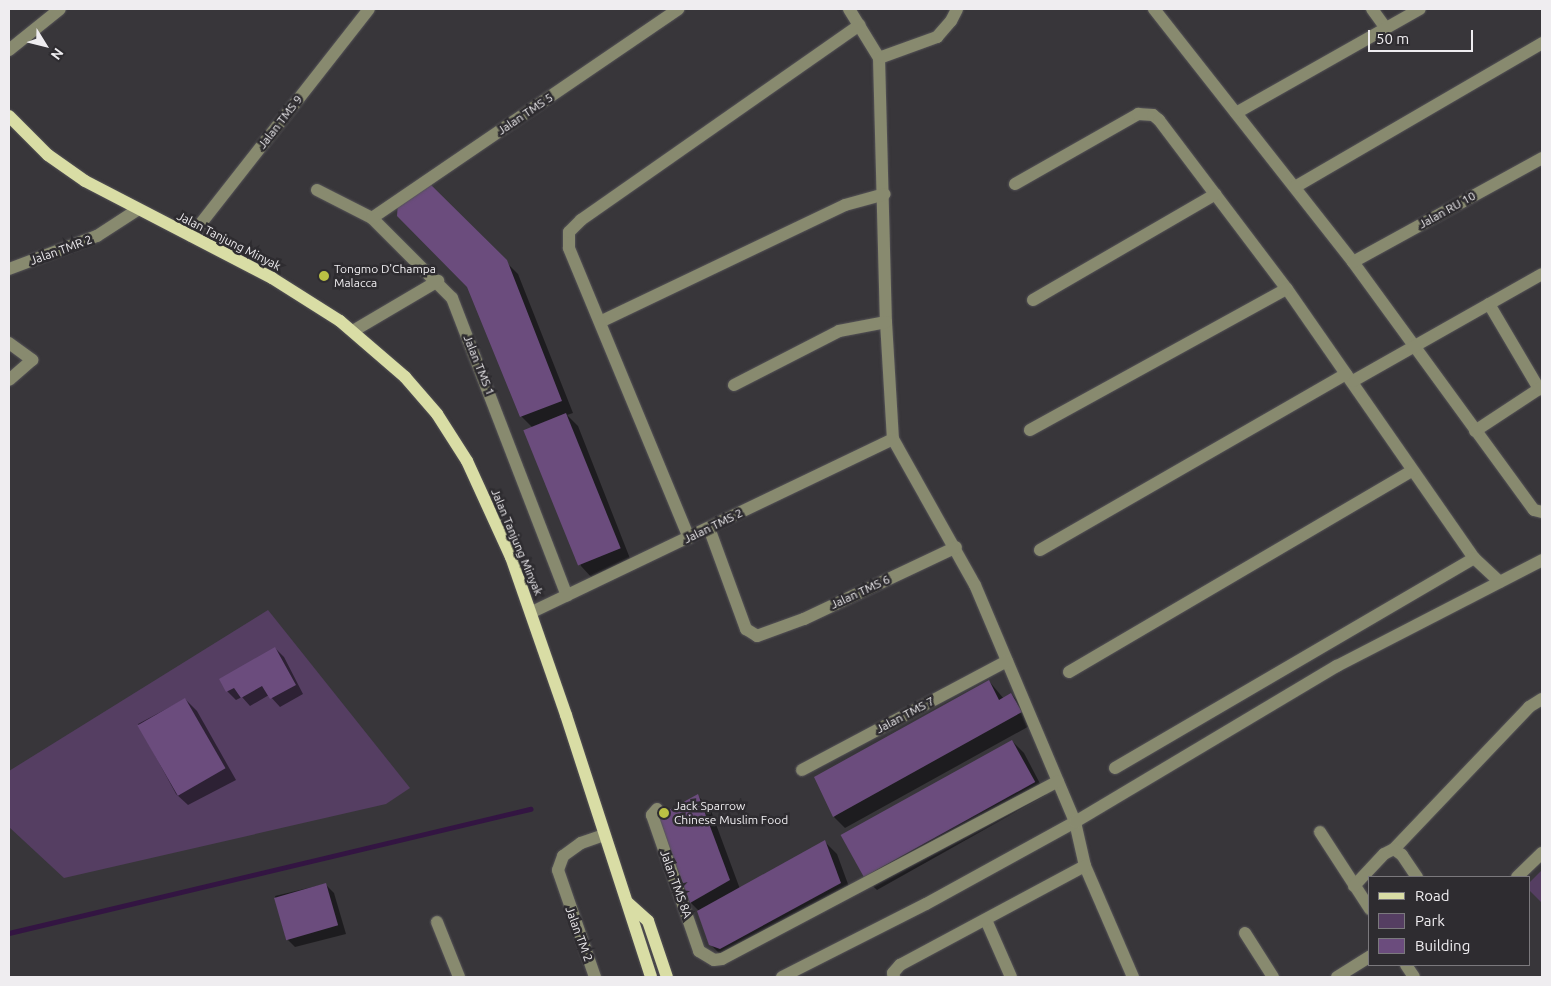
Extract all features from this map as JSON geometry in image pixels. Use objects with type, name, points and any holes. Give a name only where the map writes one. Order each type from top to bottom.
[{"type":"main road","name":"Jalan Tanjung Minyak","points":[[9,116],[65,168],[137,210],[191,236],[296,292],[353,330],[405,377],[449,432],[495,518],[532,612],[651,977]]},
{"type":"main road","name":"Jalan Tanjung Minyak","points":[[628,903],[648,921],[667,977]]},
{"type":"main road","points":[[662,962],[673,977]]},
{"type":"street","points":[[9,50],[60,9]]},
{"type":"street","name":"Jalan TMS 9","points":[[191,236],[369,9]]},
{"type":"street","name":"Jalan TMS 5","points":[[372,218],[678,9]]},
{"type":"street","points":[[849,9],[879,58],[885,194],[886,322],[893,438],[956,547],[1008,661],[1075,822],[1085,866],[1133,977]]},
{"type":"street","points":[[879,58],[937,38],[952,21],[957,9]]},
{"type":"street","points":[[1154,9],[1352,262],[1410,348],[1534,510],[1542,512]]},
{"type":"street","points":[[1372,9],[1386,28]]},
{"type":"street","points":[[1236,113],[1420,9]]},
{"type":"street","points":[[688,538],[602,321],[569,248],[569,232],[860,26]]},
{"type":"street","points":[[1295,187],[1542,43]]},
{"type":"street","points":[[1015,184],[1138,114],[1147,114],[1159,120],[1287,289],[1474,558],[1500,582]]},
{"type":"street","name":"Jalan RU 10","points":[[1352,262],[1542,158]]},
{"type":"street","name":"Jalan TMS 1","points":[[317,190],[372,218],[438,281],[452,298],[567,596]]},
{"type":"street","points":[[602,321],[845,204],[885,194]]},
{"type":"street","points":[[1033,300],[1216,194]]},
{"type":"street","name":"Jalan TMR 2","points":[[9,269],[97,236],[137,210]]},
{"type":"street","points":[[1040,550],[1349,377],[1372,370],[1542,274]]},
{"type":"street","points":[[353,330],[438,281]]},
{"type":"street","points":[[1030,430],[1287,289]]},
{"type":"street","points":[[1475,431],[1541,388],[1489,304]]},
{"type":"street","points":[[734,385],[839,331],[886,322]]},
{"type":"street","points":[[9,343],[32,360],[9,380]]},
{"type":"street","name":"Jalan TMS 2","points":[[532,612],[893,438]]},
{"type":"street","points":[[1069,672],[1412,471]]},
{"type":"street","name":"Jalan TMS 6","points":[[709,528],[746,628],[757,636],[804,619],[956,547]]},
{"type":"street","points":[[1115,768],[1474,558]]},
{"type":"street","points":[[782,977],[926,904],[1075,822],[1337,666],[1542,560]]},
{"type":"street","name":"Jalan TMS 7","points":[[802,770],[1008,661]]},
{"type":"street","points":[[1354,886],[1384,854],[1394,850],[1529,707],[1542,699]]},
{"type":"street","name":"Jalan TMS 8A","points":[[656,809],[652,815],[654,822],[699,952],[706,957],[722,959],[1058,781]]},
{"type":"street","points":[[1320,832],[1368,906]]},
{"type":"street","name":"Jalan TM 2","points":[[595,977],[563,891],[558,870],[564,856],[581,843],[604,835]]},
{"type":"street","points":[[1394,850],[1402,855],[1416,876]]},
{"type":"street","points":[[1518,876],[1542,853]]},
{"type":"street","points":[[893,975],[900,965],[1085,866]]},
{"type":"street","points":[[986,920],[1011,977]]},
{"type":"street","points":[[437,922],[459,977]]},
{"type":"street","points":[[1245,933],[1273,977]]},
{"type":"street","points":[[1337,977],[1368,957]]},
{"type":"street","points":[[1407,966],[1414,977]]},
{"type":"green space","points":[[268,610],[410,788],[386,804],[64,878],[9,827],[9,771]]},
{"type":"green space","points":[[1542,870],[1542,903],[1531,892],[1531,881]]},
{"type":"building","points":[[428,182],[507,260],[562,401],[520,417],[467,287],[397,216],[398,202]]},
{"type":"building","points":[[566,413],[621,548],[578,566],[523,430]]},
{"type":"building","points":[[275,647],[296,685],[270,699],[262,686],[241,698],[234,688],[226,692],[219,679]]},
{"type":"building","points":[[989,680],[999,700],[1011,693],[1022,712],[833,817],[814,777]]},
{"type":"building","points":[[185,698],[226,768],[178,796],[137,726]]},
{"type":"building","points":[[1012,740],[1035,782],[864,877],[841,835]]},
{"type":"building","points":[[698,794],[730,880],[690,903],[658,816]]},
{"type":"building","points":[[825,840],[841,883],[720,949],[709,945],[697,911]]},
{"type":"building","points":[[326,883],[338,925],[286,940],[274,898]]},
{"type":"waterway","points":[[9,933],[530,809]]},
{"type":"place","name":"Tongmo D'Champa Malacca","points":[[324,276]]},
{"type":"place","name":"Jack Sparrow Chinese Muslim Food","points":[[664,813]]}]
